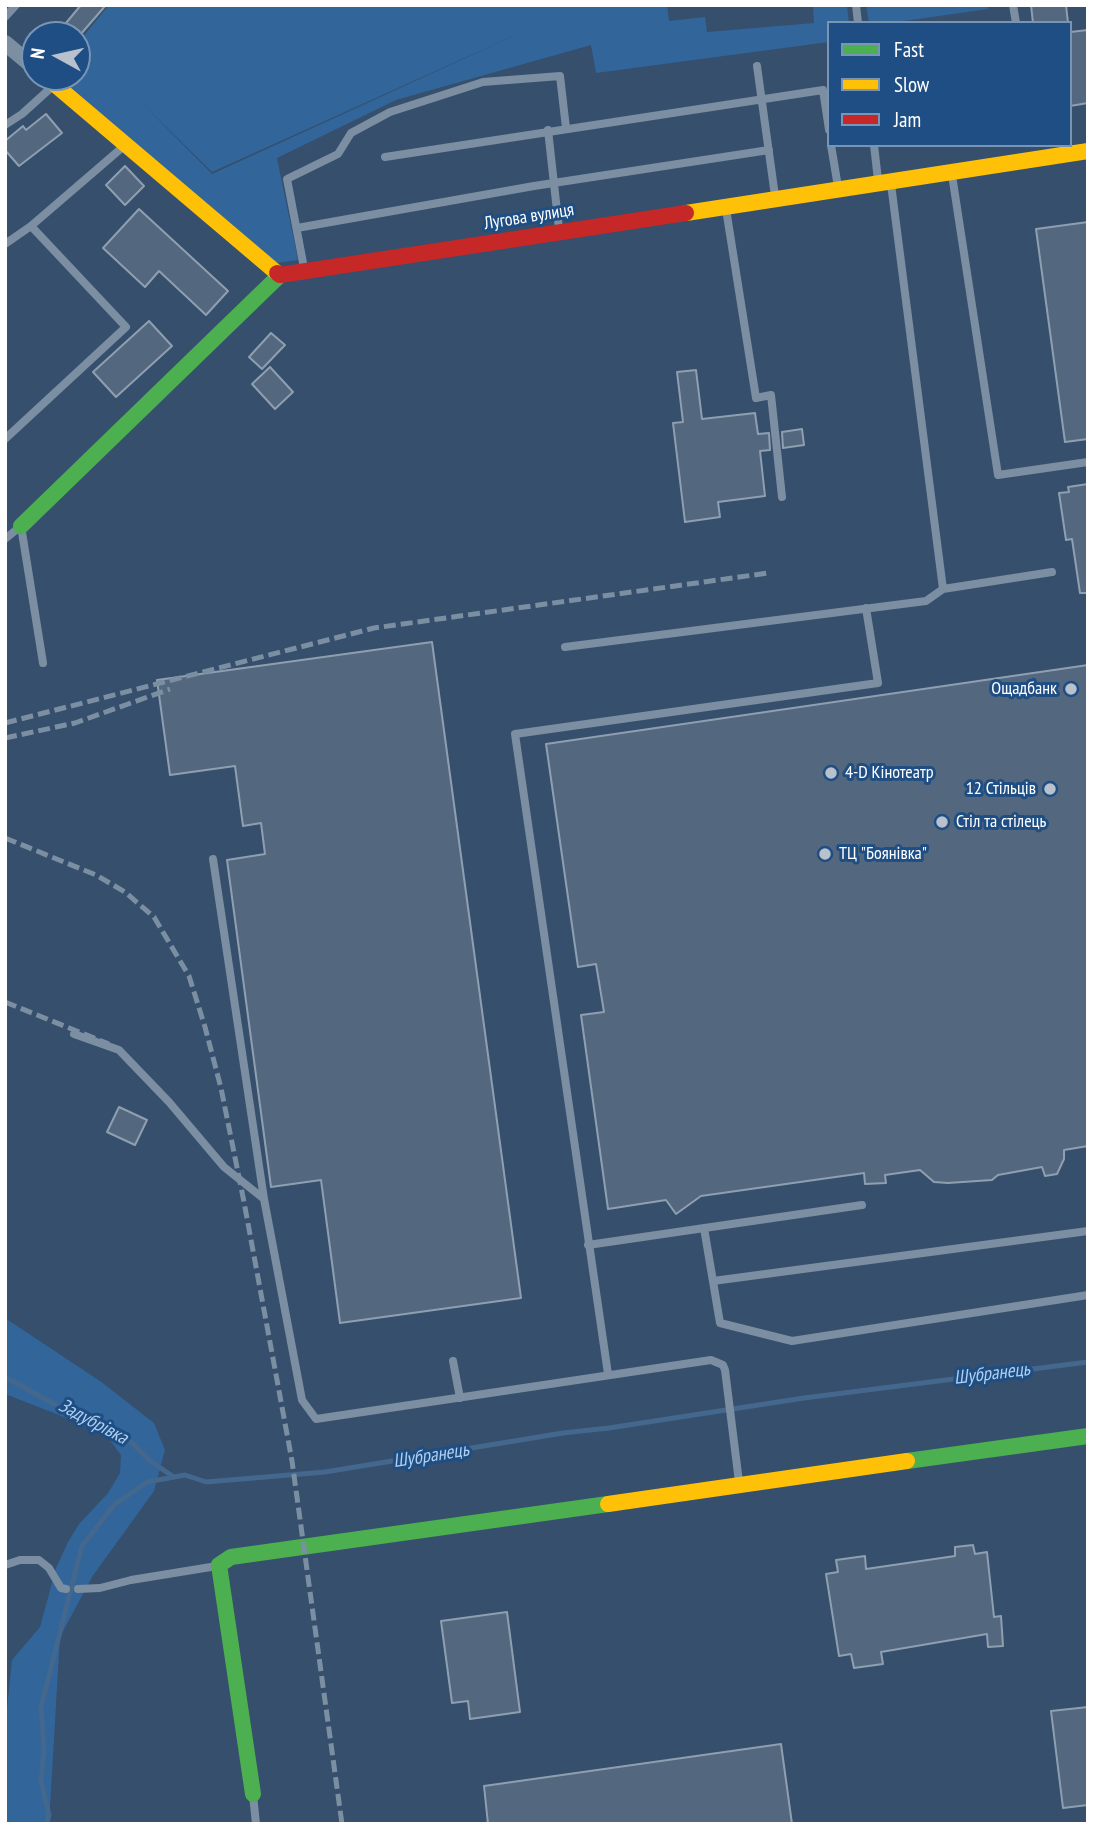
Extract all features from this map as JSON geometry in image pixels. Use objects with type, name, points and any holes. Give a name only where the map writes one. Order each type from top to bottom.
[{"type":"street","points":[[5,43],[21,56]]},
{"type":"street","points":[[21,526],[280,275],[63,91]]},
{"type":"street","name":"Лугова вулиця","points":[[280,275],[1088,151]]},
{"type":"street","points":[[253,1794],[219,1565],[231,1557],[1088,1436]]},
{"type":"lane","points":[[5,18],[16,5]]},
{"type":"lane","points":[[757,66],[776,199]]},
{"type":"lane","points":[[305,271],[287,179],[338,154],[351,133],[390,112],[483,82],[560,76],[566,128]]},
{"type":"lane","points":[[385,157],[822,90],[827,119]]},
{"type":"lane","points":[[5,125],[22,114],[41,91]]},
{"type":"lane","points":[[548,130],[556,184],[559,232]]},
{"type":"lane","points":[[5,244],[31,226],[126,144]]},
{"type":"lane","points":[[831,147],[838,190]]},
{"type":"lane","points":[[875,147],[885,182],[943,589]]},
{"type":"lane","points":[[297,229],[769,150]]},
{"type":"lane","points":[[952,172],[998,475],[1088,462]]},
{"type":"lane","points":[[726,206],[756,398],[771,395],[782,496]]},
{"type":"lane","points":[[5,439],[126,327],[31,226]]},
{"type":"lane","points":[[5,539],[21,526],[43,663]]},
{"type":"lane","points":[[565,648],[926,601],[943,589],[1052,572]]},
{"type":"lane","points":[[608,1374],[515,734],[878,682],[866,608]]},
{"type":"lane","points":[[214,859],[264,1199],[302,1400],[316,1419],[711,1360],[723,1365],[740,1485]]},
{"type":"lane","points":[[74,1034],[119,1050],[169,1102],[224,1167],[264,1199]]},
{"type":"lane","points":[[588,1245],[862,1205]]},
{"type":"lane","points":[[704,1228],[720,1323],[792,1341],[1088,1295]]},
{"type":"lane","points":[[713,1281],[1088,1231]]},
{"type":"lane","points":[[453,1361],[460,1398]]},
{"type":"lane","points":[[5,1564],[20,1560],[39,1560],[49,1567],[61,1588],[66,1589]]},
{"type":"lane","points":[[78,1589],[100,1588],[219,1565]]},
{"type":"lane","points":[[253,1794],[257,1824]]},
{"type":"shaded area","points":[[109,5],[667,5],[669,21],[705,17],[707,32],[814,23],[813,5],[847,5],[849,21],[827,21],[827,42],[596,73],[591,45],[396,100],[277,158],[298,260],[276,263],[74,91],[91,91],[91,27]],"holes":[[[531,28],[212,174],[142,103],[212,172]]]},
{"type":"shaded area","points":[[866,5],[988,5],[988,9],[904,21],[869,21]]},
{"type":"shaded area","points":[[5,1318],[100,1381],[154,1423],[165,1450],[154,1491],[92,1577],[60,1637],[49,1824],[5,1824],[5,1728],[12,1660],[40,1627],[56,1568],[68,1542],[79,1524],[108,1493],[120,1473],[121,1455],[109,1439],[64,1417],[5,1394]]},
{"type":"building","points":[[81,5],[106,5],[91,22],[68,21]]},
{"type":"building","points":[[1031,5],[1066,5],[1068,21],[1033,21]]},
{"type":"building","points":[[1088,30],[1088,103],[1072,106],[1072,32]]},
{"type":"building","points":[[46,114],[62,133],[19,166],[5,150],[5,141],[23,126],[26,130]]},
{"type":"building","points":[[125,166],[144,186],[125,205],[106,185]]},
{"type":"building","points":[[139,209],[228,291],[206,315],[159,271],[145,287],[103,248]]},
{"type":"building","points":[[1088,222],[1088,439],[1065,442],[1036,229]]},
{"type":"building","points":[[149,321],[172,346],[116,397],[93,372]]},
{"type":"building","points":[[271,333],[285,345],[262,369],[249,357]]},
{"type":"building","points":[[270,367],[293,392],[275,409],[252,384]]},
{"type":"building","points":[[696,370],[702,419],[755,413],[758,434],[769,433],[770,450],[760,451],[765,496],[718,502],[720,517],[685,522],[673,423],[683,422],[677,372]]},
{"type":"building","points":[[802,429],[804,445],[783,448],[782,432]]},
{"type":"building","points":[[1088,484],[1088,593],[1080,593],[1072,539],[1066,540],[1059,493],[1069,492],[1068,487]]},
{"type":"building","points":[[432,642],[521,1298],[340,1323],[321,1180],[271,1187],[227,860],[265,854],[261,823],[243,826],[235,766],[170,775],[157,680]]},
{"type":"building","name":"ТЦ \"Боянівка\"","points":[[1088,665],[1088,1146],[1064,1150],[1064,1159],[1057,1174],[1045,1176],[1042,1167],[998,1175],[992,1180],[948,1183],[934,1182],[920,1170],[885,1175],[886,1183],[865,1184],[864,1173],[701,1196],[676,1214],[666,1200],[608,1209],[581,1015],[604,1012],[596,964],[578,967],[546,744]]},
{"type":"building","points":[[119,1107],[147,1120],[135,1145],[107,1132]]},
{"type":"building","points":[[973,1545],[975,1554],[987,1552],[994,1617],[1001,1616],[1003,1646],[988,1647],[987,1634],[881,1652],[883,1664],[854,1668],[851,1654],[839,1656],[826,1574],[838,1572],[836,1560],[865,1556],[866,1569],[955,1556],[955,1547]]},
{"type":"building","points":[[507,1612],[520,1712],[470,1719],[468,1701],[452,1703],[441,1621]]},
{"type":"building","points":[[1088,1707],[1088,1805],[1063,1808],[1051,1711]]},
{"type":"building","points":[[781,1744],[792,1824],[488,1824],[484,1786]]},
{"type":"waterway","name":"Шубранець","points":[[47,1824],[49,1815],[41,1781],[44,1750],[41,1707],[82,1546],[114,1505],[147,1482],[185,1475],[206,1482],[325,1472],[563,1433],[804,1398],[1088,1362]]},
{"type":"waterway","name":"Задубрівка","points":[[5,1377],[65,1410],[123,1434],[150,1461],[174,1477]]},
{"type":"railway","points":[[5,723],[374,628],[768,573]]},
{"type":"railway","points":[[5,738],[75,723],[170,689]]},
{"type":"railway","points":[[5,838],[96,875],[125,892],[154,917],[189,976],[221,1088],[292,1461],[342,1824]]},
{"type":"railway","points":[[5,1002],[109,1044]]},
{"type":"traffic: fast","points":[[21,526],[280,275]]},
{"type":"traffic: fast","points":[[907,1461],[1088,1436]]},
{"type":"traffic: fast","points":[[253,1794],[219,1565],[231,1557],[608,1504]]},
{"type":"traffic: slow","points":[[62,91],[277,273]]},
{"type":"traffic: slow","points":[[686,213],[1088,151]]},
{"type":"traffic: slow","points":[[608,1504],[907,1461]]},
{"type":"traffic: jam","points":[[277,273],[280,275],[686,213]]},
{"type":"place","name":"Ощадбанк","points":[[1071,689]]},
{"type":"place","name":"4-D Кінотеатр","points":[[831,773]]},
{"type":"place","name":"12 Стільців","points":[[1050,789]]},
{"type":"place","name":"Стіл та стілець","points":[[942,822]]},
{"type":"place","name":"ТЦ \"Боянівка\"","points":[[825,854]]}]
